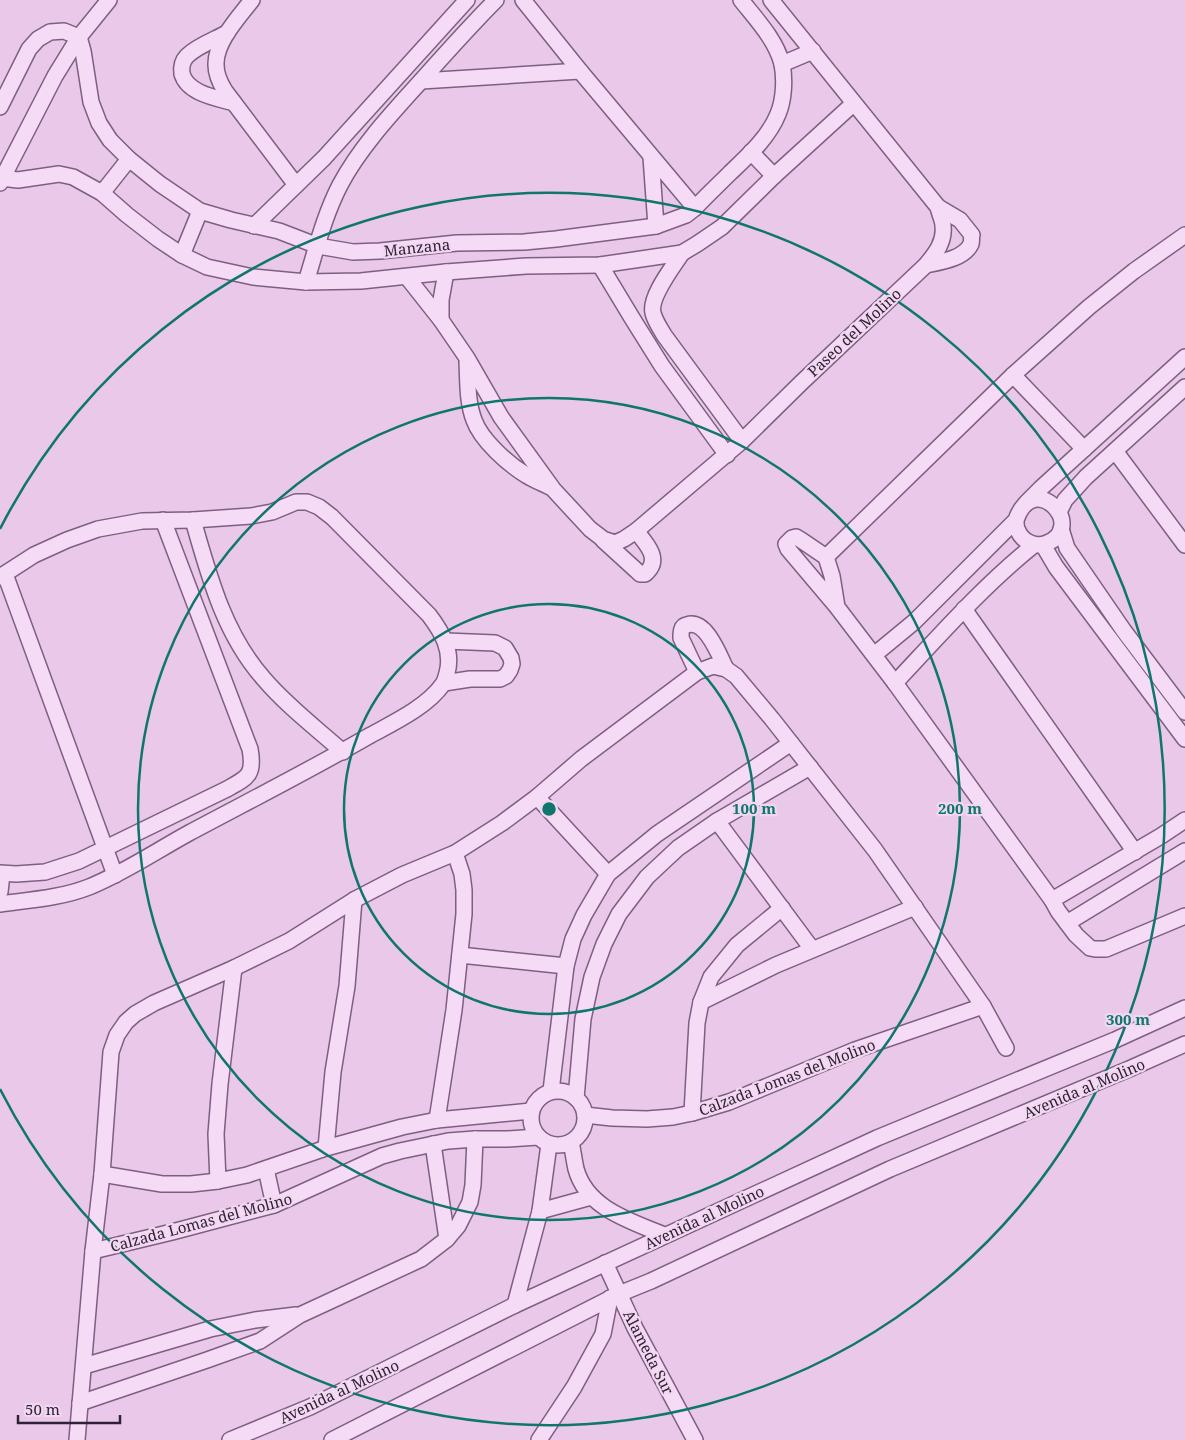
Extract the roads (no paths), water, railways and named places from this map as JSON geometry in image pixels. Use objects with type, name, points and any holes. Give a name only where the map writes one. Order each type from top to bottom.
[{"type":"street","points":[[109,0],[78,37],[55,76],[1,180],[18,180],[59,174],[73,177],[102,193],[127,215],[182,255],[207,268],[253,277],[306,282],[361,281],[526,266],[600,265],[682,253],[722,227],[774,176],[853,104]]},
{"type":"street","points":[[252,0],[227,33],[216,62],[217,73],[224,91],[296,185]]},
{"type":"street","points":[[254,226],[324,158],[467,0]]},
{"type":"street","points":[[306,282],[328,210],[340,184],[358,156],[402,101],[461,35],[496,0]]},
{"type":"street","points":[[523,0],[695,208]]},
{"type":"street","points":[[741,0],[772,41],[783,70],[813,51]]},
{"type":"street","name":"Paseo del Molino","points":[[603,539],[615,543],[636,531],[727,455],[926,265],[938,250],[943,226],[938,207],[771,0]]},
{"type":"street","points":[[0,107],[30,49],[38,39],[50,32],[64,31],[78,37]]},
{"type":"street","points":[[227,33],[187,55],[183,60],[181,69],[184,78],[190,86],[209,96],[234,103]]},
{"type":"street","name":"Manzana","points":[[78,37],[83,50],[91,102],[99,123],[110,140],[129,159],[160,184],[200,210],[254,226],[279,231],[318,246],[353,252],[456,243],[524,242],[556,239],[656,226],[686,215],[751,152],[769,130],[778,113],[782,96],[783,70]]},
{"type":"street","points":[[426,45],[441,58]]},
{"type":"street","points":[[421,81],[580,71]]},
{"type":"street","points":[[751,152],[774,176]]},
{"type":"street","points":[[651,157],[656,226]]},
{"type":"street","points":[[102,193],[129,159]]},
{"type":"street","points":[[926,265],[956,257],[964,252],[971,243],[972,235],[960,220],[938,207]]},
{"type":"street","points":[[182,255],[200,210]]},
{"type":"street","points":[[826,557],[1014,375],[1089,306],[1185,235]]},
{"type":"street","points":[[524,242],[526,266]]},
{"type":"street","points":[[682,253],[660,288],[654,301],[652,312],[664,335],[742,441]]},
{"type":"street","points":[[600,265],[662,366],[727,455]]},
{"type":"street","points":[[441,320],[441,300],[446,272]]},
{"type":"street","points":[[407,277],[441,320],[467,358],[501,417],[553,489],[590,530],[603,539],[640,574],[645,574],[652,567],[654,561],[645,542],[636,531]]},
{"type":"street","points":[[632,318],[652,312]]},
{"type":"street","points":[[1185,357],[1027,502],[1019,510],[1016,520],[1018,531],[1024,540],[1039,545],[1185,739]]},
{"type":"street","points":[[467,358],[470,401],[474,420],[484,438],[504,458],[526,475],[553,489]]},
{"type":"street","points":[[1014,375],[1084,449]]},
{"type":"street","points":[[1059,512],[1065,500],[1086,477],[1185,387]]},
{"type":"street","points":[[1115,450],[1185,545]]},
{"type":"street","points":[[895,683],[964,609],[1000,574],[1039,545],[1051,542],[1057,536],[1061,529],[1062,520],[1054,505],[1046,500],[1036,499],[1027,502]]},
{"type":"street","points":[[0,904],[52,897],[88,887],[115,875],[186,834],[343,752],[421,706],[444,683],[449,655],[446,641],[440,629],[429,615],[319,506],[307,502],[296,502],[272,512],[251,516],[142,521],[98,529],[34,555],[2,575],[115,875]]},
{"type":"street","points":[[0,892],[1,874],[45,872],[78,861],[244,780],[250,772],[252,763],[250,749],[163,520]]},
{"type":"street","points":[[193,520],[213,589],[226,620],[240,646],[263,678],[286,703],[343,752]]},
{"type":"street","points":[[874,654],[914,622],[1016,520]]},
{"type":"street","points":[[1061,529],[1067,548],[1124,630],[1185,712]]},
{"type":"street","points":[[837,607],[832,576],[826,557],[796,538],[792,538],[786,544],[788,549],[874,654],[1067,923],[1083,942],[1095,950],[1106,949],[1185,916]]},
{"type":"street","points":[[964,609],[1135,852]]},
{"type":"street","points":[[696,672],[681,632],[686,625],[690,624],[700,627],[707,633],[714,643],[726,669]]},
{"type":"street","points":[[444,683],[470,679],[500,679],[506,676],[512,664],[505,648],[495,644],[446,641]]},
{"type":"street","points":[[77,1440],[93,1251],[102,1174],[111,1052],[117,1035],[126,1022],[135,1014],[154,1003],[234,968],[289,941],[354,900],[402,875],[456,853],[502,824],[581,759],[696,672],[713,666],[726,669],[736,676],[875,850],[983,1006],[1006,1048]]},
{"type":"street","points":[[551,1091],[566,966],[573,939],[584,915],[608,874],[657,834],[791,744]]},
{"type":"street","points":[[576,1098],[583,1019],[592,977],[604,944],[619,914],[647,876],[678,848],[717,822],[810,767]]},
{"type":"street","points":[[537,797],[608,874]]},
{"type":"street","points":[[1052,900],[1135,852],[1185,820]]},
{"type":"street","points":[[717,822],[812,949]]},
{"type":"street","points":[[437,1120],[454,1010],[464,914],[462,874],[456,853]]},
{"type":"street","points":[[1067,923],[1184,856]]},
{"type":"street","points":[[326,1148],[333,1072],[347,986],[354,900]]},
{"type":"street","points":[[701,1002],[776,964],[915,907]]},
{"type":"street","points":[[692,1113],[698,1022],[701,1002],[711,978],[737,945],[782,908]]},
{"type":"street","points":[[460,955],[566,966]]},
{"type":"street","points":[[218,1180],[216,1134],[234,968]]},
{"type":"street","name":"Calzada Lomas del Molino","points":[[585,1115],[612,1118],[647,1118],[674,1117],[692,1113],[730,1102],[855,1050],[983,1006]]},
{"type":"street","name":"Avenida al Molino","points":[[230,1440],[310,1406],[515,1305],[877,1138],[1115,1040],[1185,1008]]},
{"type":"street","name":"Avenida al Molino","points":[[332,1440],[614,1296],[890,1170],[1185,1044]]},
{"type":"street","points":[[560,1090],[576,1098],[582,1106],[585,1115],[585,1123],[578,1137],[571,1142],[556,1146],[543,1140],[531,1125],[531,1111],[535,1102],[542,1095],[560,1090]]},
{"type":"street","points":[[102,1174],[162,1184],[191,1184],[248,1175],[326,1148],[402,1126],[437,1120],[531,1111]]},
{"type":"street","points":[[80,1403],[260,1341],[300,1315],[421,1259],[447,1239],[458,1226],[470,1202],[473,1185],[475,1139]]},
{"type":"street","name":"Calzada Lomas del Molino","points":[[93,1251],[274,1205],[382,1156],[400,1150],[475,1139],[543,1140]]},
{"type":"street","points":[[515,1305],[540,1211],[543,1140]]},
{"type":"street","points":[[571,1142],[576,1171],[591,1197],[612,1213],[664,1235]]},
{"type":"street","points":[[433,1144],[447,1239]]},
{"type":"street","points":[[266,1169],[274,1205]]},
{"type":"street","points":[[540,1211],[591,1197]]},
{"type":"street","name":"Alameda Sur","points":[[605,1263],[614,1296],[635,1328],[695,1440]]},
{"type":"street","points":[[539,1440],[574,1387],[603,1334],[614,1296]]},
{"type":"street","points":[[84,1366],[210,1329],[255,1320],[300,1315]]}]
